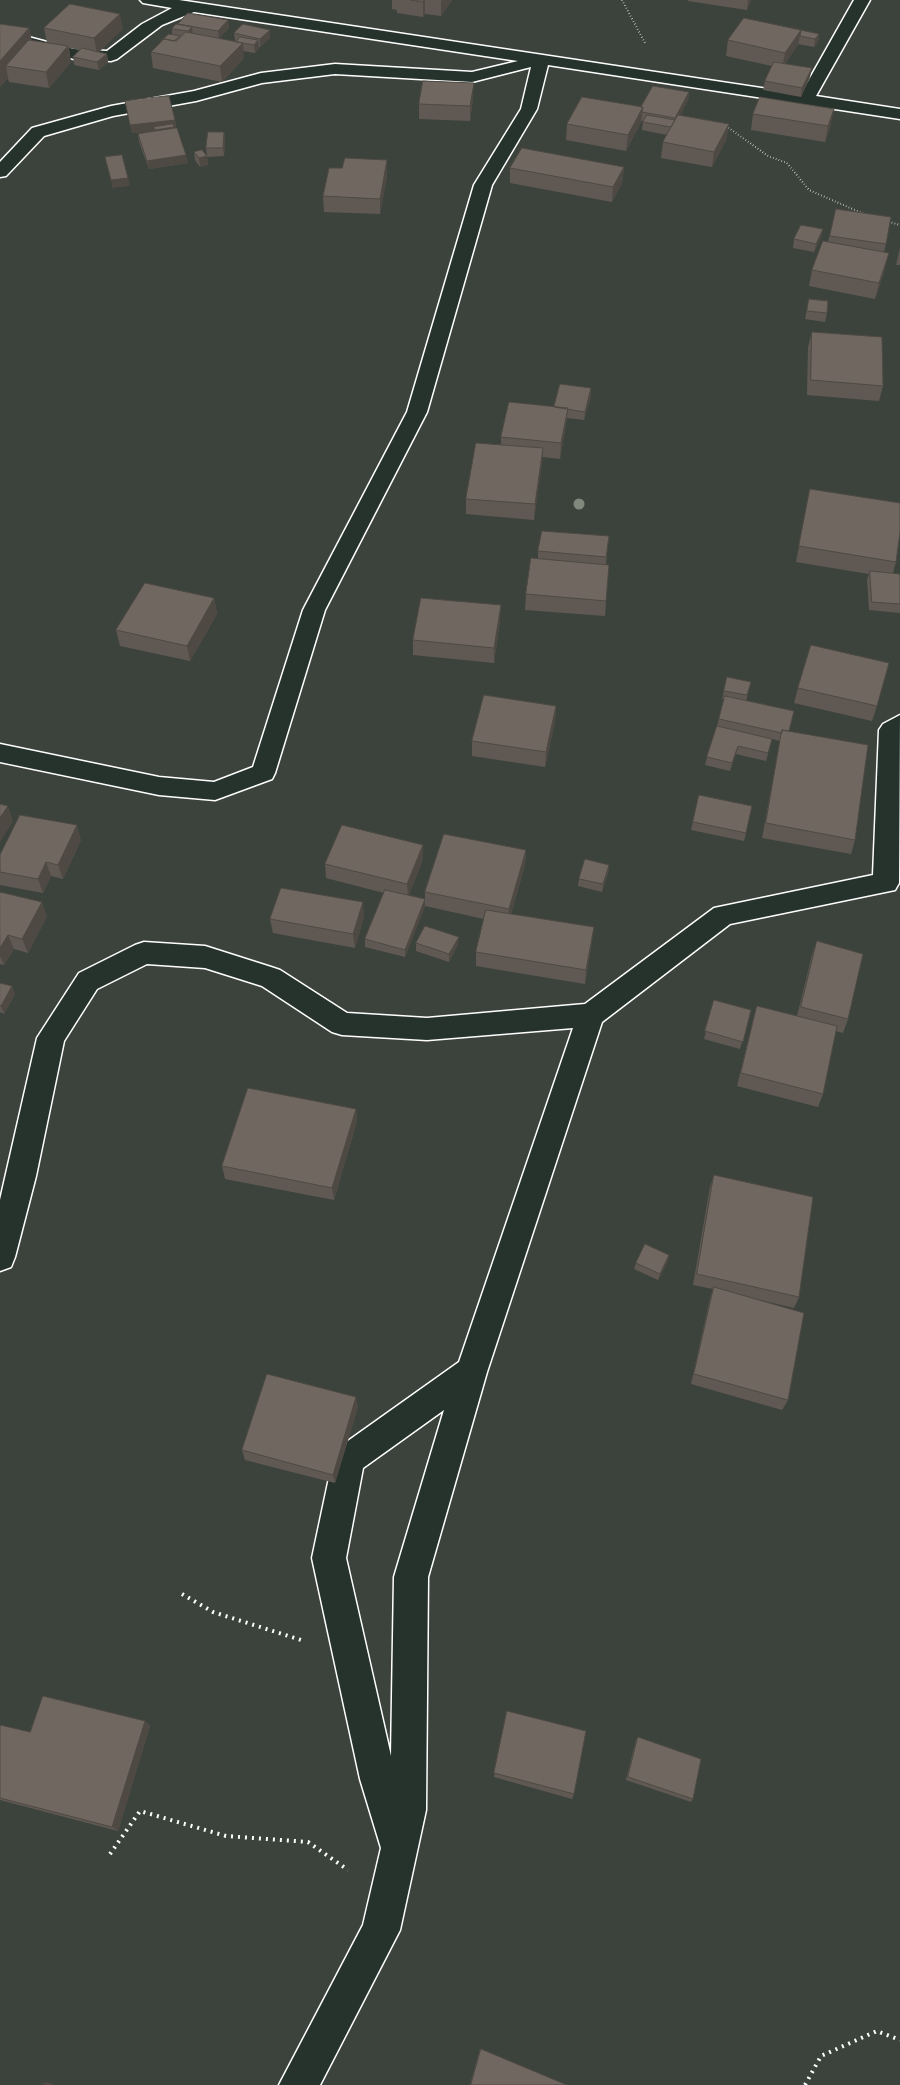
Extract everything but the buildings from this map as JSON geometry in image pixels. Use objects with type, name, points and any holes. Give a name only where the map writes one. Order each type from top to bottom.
[{"type":"street","points":[[148,0],[190,8],[900,114]]},
{"type":"street","points":[[806,100],[862,0]]},
{"type":"street","points":[[0,39],[13,38],[74,54],[112,56],[150,25],[169,14],[190,8]]},
{"type":"street","points":[[0,172],[38,132],[111,111],[196,96],[261,78],[335,69],[472,77],[541,60]]},
{"type":"street","points":[[0,752],[159,786],[215,791],[263,773],[314,610],[417,412],[471,231],[482,185],[529,109],[541,60]]},
{"type":"street","points":[[0,1256],[21,1176],[51,1038],[88,981],[144,952],[205,957],[272,978],[342,1024],[427,1029],[591,1015],[723,915],[886,883],[891,730],[900,724]]},
{"type":"street","points":[[299,2085],[381,1930],[408,1810],[411,1577],[471,1372],[591,1015]]},
{"type":"street","points":[[399,1848],[378,1778],[330,1558],[349,1459],[471,1372]]},
{"type":"path","points":[[622,0],[663,78]]},
{"type":"path","points":[[725,126],[768,156],[787,163],[809,190],[864,214]]},
{"type":"path","points":[[882,220],[900,225]]},
{"type":"path","points":[[182,1594],[213,1612],[351,1657]]},
{"type":"path","points":[[110,1854],[140,1811],[226,1836],[308,1842],[388,1898]]},
{"type":"path","points":[[806,2085],[821,2056],[877,2032],[900,2040]]}]
